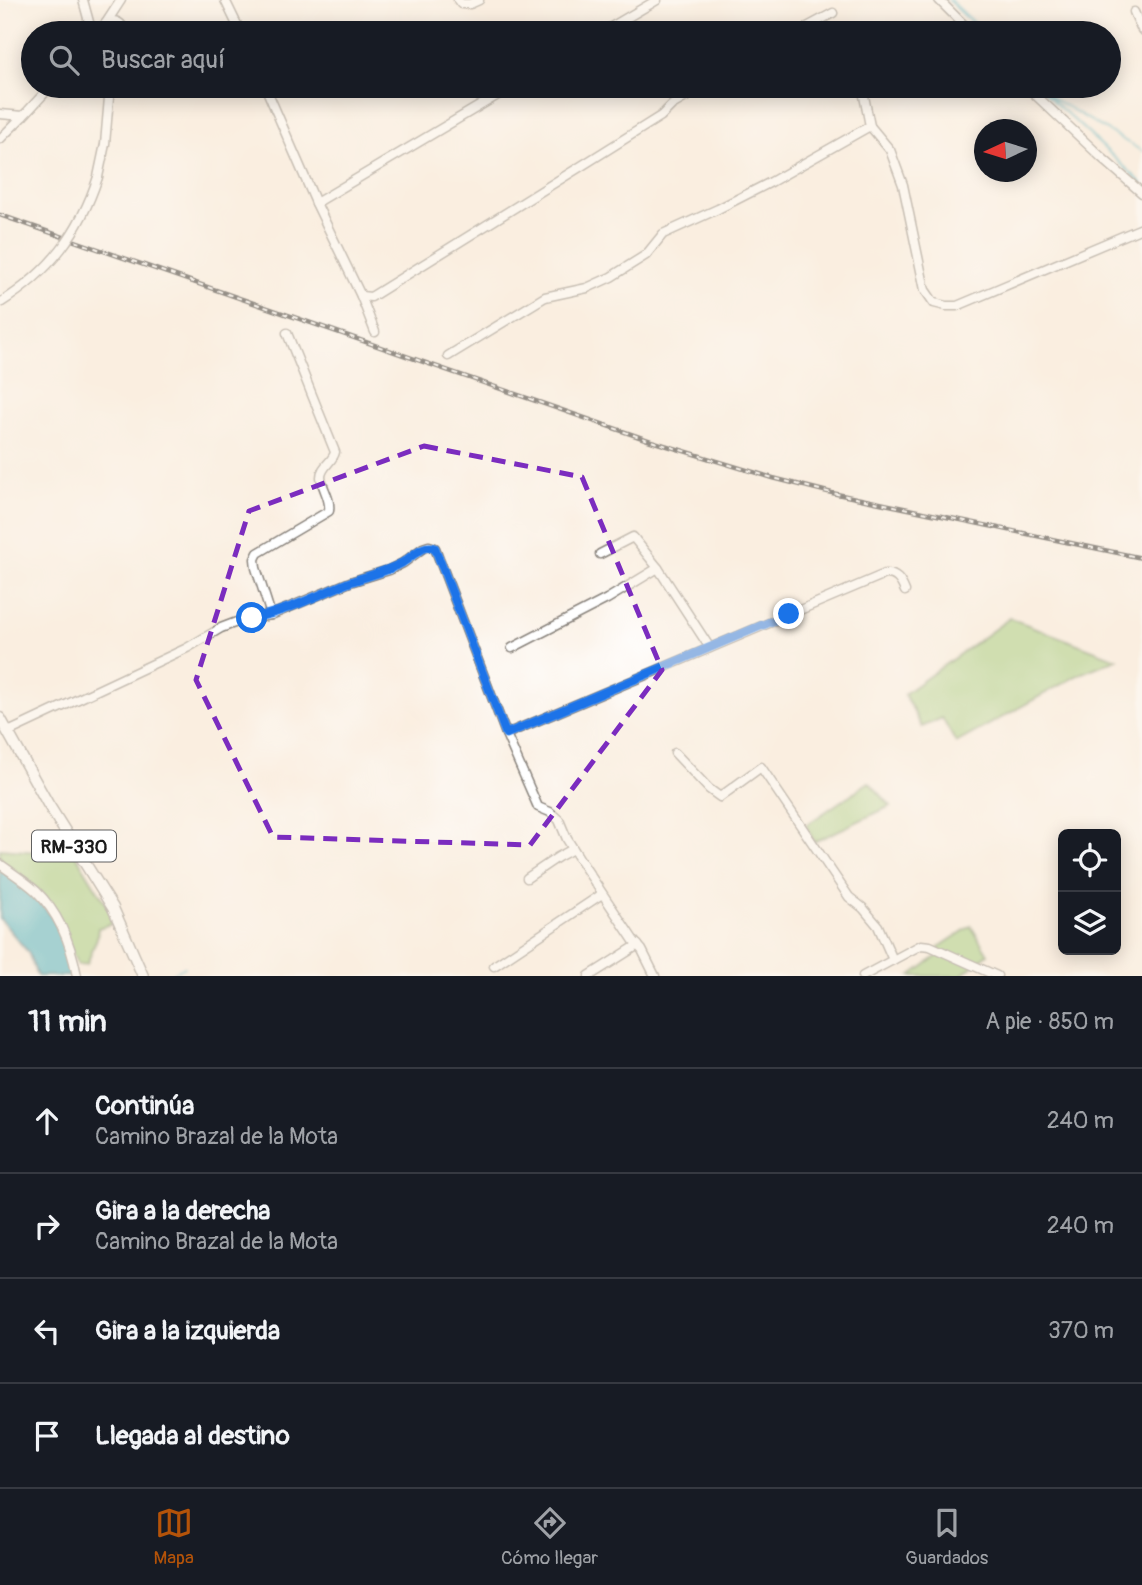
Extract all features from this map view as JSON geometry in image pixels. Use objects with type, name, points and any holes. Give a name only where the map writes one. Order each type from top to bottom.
[{"type":"main road","name":"RM-330","points":[[0,718],[48,804],[113,908],[143,976]]},
{"type":"street","points":[[83,0],[90,21]]},
{"type":"street","points":[[225,0],[235,21]]},
{"type":"street","points":[[458,0],[465,5],[478,0]]},
{"type":"street","points":[[621,21],[657,0]]},
{"type":"street","points":[[939,0],[960,21]]},
{"type":"street","points":[[118,4],[116,15],[119,21]]},
{"type":"street","points":[[108,21],[118,4]]},
{"type":"street","points":[[1133,12],[1142,30]]},
{"type":"street","points":[[818,21],[833,13]]},
{"type":"street","points":[[0,139],[40,98]]},
{"type":"street","points":[[0,303],[31,281],[53,259],[68,241],[88,205],[98,177],[105,144],[109,98]]},
{"type":"street","points":[[270,98],[375,332]]},
{"type":"street","points":[[316,203],[493,98]]},
{"type":"street","points":[[360,296],[371,297],[660,116],[684,98]]},
{"type":"street","points":[[864,98],[870,126],[890,150],[903,185],[925,290],[934,303],[957,306],[1142,228]]},
{"type":"street","points":[[1039,98],[1142,193]]},
{"type":"street","points":[[0,114],[23,116]]},
{"type":"street","points":[[447,356],[545,297],[587,288],[611,276],[646,256],[663,234],[771,182],[870,126]]},
{"type":"street","points":[[271,615],[255,559],[258,553],[329,511],[330,504],[321,476],[323,469],[334,460],[335,452],[287,333]]},
{"type":"street","points":[[600,554],[633,537],[658,568],[710,648]]},
{"type":"street","points":[[8,732],[187,648],[221,628],[242,620],[271,615],[403,563],[423,548],[435,548],[506,734],[538,807],[559,820],[573,849],[642,950],[655,976]]},
{"type":"street","points":[[512,648],[658,568]]},
{"type":"street","points":[[506,734],[885,574],[895,575],[905,591]]},
{"type":"street","points":[[675,753],[720,797],[761,767],[849,897],[863,908],[878,926],[893,960]]},
{"type":"street","points":[[527,878],[573,849]]},
{"type":"street","points":[[0,864],[36,891],[57,915],[73,957],[77,976]]},
{"type":"street","points":[[494,965],[602,894]]},
{"type":"street","points":[[589,976],[638,945]]},
{"type":"street","points":[[863,976],[921,945],[930,946],[997,976]]},
{"type":"highlighted area","points":[[424,446],[582,477],[662,670],[530,845],[273,837],[196,680],[249,511]]},
{"type":"green space","points":[[1010,618],[1117,659],[1082,673],[956,743],[942,718],[922,727],[904,694]]},
{"type":"green space","points":[[869,782],[891,806],[814,842],[806,825]]},
{"type":"green space","points":[[0,849],[76,855],[117,922],[98,928],[87,964],[78,965],[43,894],[0,859]]},
{"type":"green space","points":[[971,926],[988,954],[960,976],[910,976],[939,955],[939,947]]},
{"type":"water","points":[[0,869],[29,892],[49,914],[63,940],[73,976],[37,976],[28,952],[0,919]]},
{"type":"waterway","points":[[948,0],[970,21]]},
{"type":"waterway","points":[[950,0],[972,21]]},
{"type":"waterway","points":[[1050,98],[1142,183]]},
{"type":"waterway","points":[[1053,98],[1142,151]]},
{"type":"waterway","points":[[169,976],[184,967]]},
{"type":"railway","points":[[0,215],[651,441],[773,478],[832,493],[1142,558]]},
{"type":"route","points":[[252,618],[271,615],[298,605],[403,563],[423,548],[435,548],[506,734],[789,614]]}]
